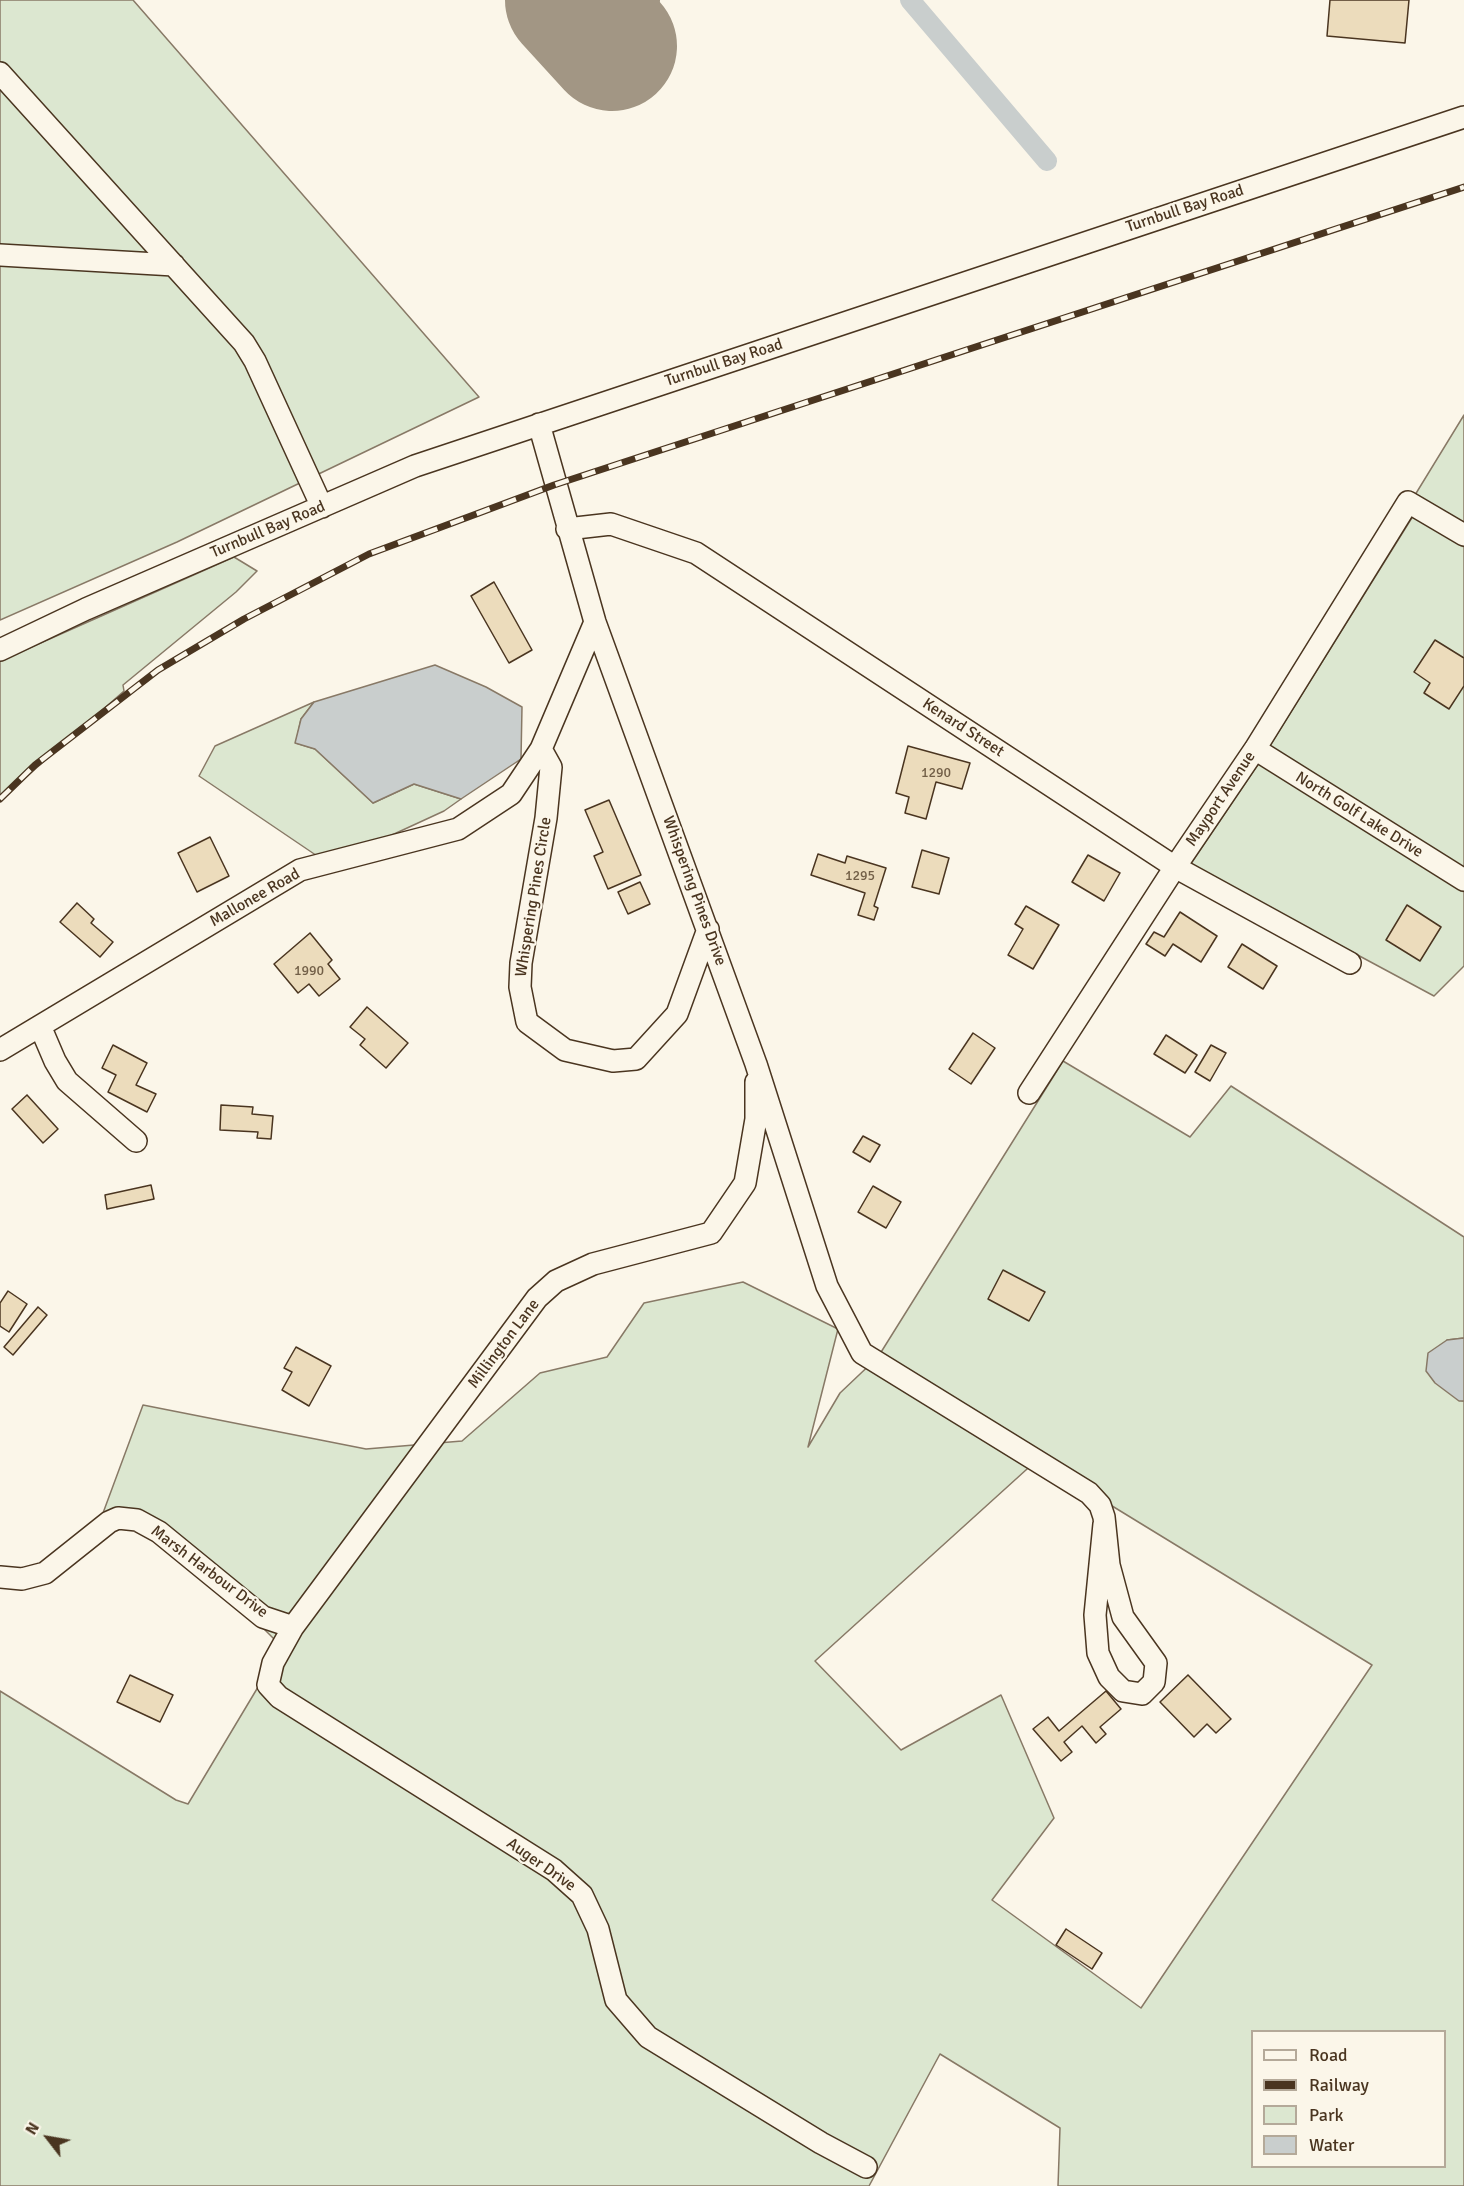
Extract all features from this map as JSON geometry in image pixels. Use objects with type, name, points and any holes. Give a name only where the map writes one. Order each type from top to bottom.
[{"type":"street","points":[[0,73],[244,343],[322,507]]},
{"type":"street","name":"Turnbull Bay Road","points":[[0,650],[86,609],[416,466],[1464,117]]},
{"type":"street","points":[[0,255],[174,265]]},
{"type":"street","name":"Whispering Pines Drive","points":[[539,424],[567,530],[595,622],[756,1064],[826,1286],[862,1353],[1089,1493],[1100,1505],[1104,1524]]},
{"type":"street","name":"Mayport Avenue","points":[[1029,1093],[1175,867],[1255,749],[1408,502],[1464,535]]},
{"type":"street","name":"Kenard Street","points":[[567,530],[611,524],[696,553],[1175,867],[1350,963]]},
{"type":"street","points":[[542,749],[595,622]]},
{"type":"street","name":"Whispering Pines Circle","points":[[542,749],[551,767],[546,818],[521,963],[520,987],[527,1022],[566,1050],[613,1061],[636,1059],[677,1014],[708,929]]},
{"type":"street","name":"Mallonee Road","points":[[0,1050],[300,870],[458,829],[511,794],[542,749]]},
{"type":"street","name":"North Golf Lake Drive","points":[[1255,749],[1464,880]]},
{"type":"street","points":[[40,1026],[67,1081],[136,1141]]},
{"type":"street","name":"Millington Lane","points":[[293,1627],[537,1298],[556,1281],[593,1264],[711,1233],[745,1183],[756,1119],[756,1064]]},
{"type":"street","name":"Marsh Harbour Drive","points":[[0,1577],[22,1579],[45,1573],[109,1522],[118,1518],[137,1520],[159,1532],[263,1617],[293,1627]]},
{"type":"street","points":[[1104,1524],[1108,1565],[1123,1617],[1156,1664],[1154,1682],[1142,1694],[1123,1691],[1109,1677],[1098,1653],[1095,1615],[1104,1524]]},
{"type":"street","name":"Auger Drive","points":[[293,1627],[273,1663],[268,1685],[279,1697],[554,1870],[582,1894],[598,1929],[616,2000],[648,2037],[821,2143],[866,2167]]},
{"type":"green space","points":[[0,0],[133,0],[479,397],[177,542],[0,620]]},
{"type":"green space","points":[[1464,415],[1464,524],[1415,495]]},
{"type":"green space","points":[[1413,516],[1464,547],[1464,869],[1269,747]]},
{"type":"green space","points":[[234,557],[257,571],[236,592],[123,685],[124,691],[0,800],[0,661]]},
{"type":"green space","points":[[314,702],[301,719],[296,743],[315,749],[373,803],[414,784],[461,799],[444,811],[329,864],[199,776],[215,746]]},
{"type":"green space","points":[[1259,763],[1464,892],[1464,966],[1434,996],[1190,865]]},
{"type":"green space","points":[[1063,1061],[1190,1137],[1231,1086],[1464,1237],[1464,1338],[1447,1340],[1459,1400],[1464,1401],[1464,2186],[1058,2186],[1060,2128],[940,2054],[869,2186],[0,2186],[0,1691],[176,1800],[188,1804],[282,1647],[185,1550],[103,1513],[143,1405],[366,1449],[462,1441],[540,1373],[607,1357],[644,1303],[743,1282],[838,1329],[808,1447],[840,1393],[878,1357]],"holes":[[[1037,1460],[1372,1665],[1141,2008],[992,1900],[1054,1818],[1001,1695],[901,1750],[815,1661]]]},
{"type":"water","points":[[435,665],[486,687],[522,707],[521,759],[461,799],[414,784],[373,803],[315,749],[295,743],[301,719],[314,702]]},
{"type":"water","points":[[1464,1338],[1464,1401],[1459,1401],[1435,1383],[1426,1371],[1428,1353],[1447,1340]]},
{"type":"building","points":[[1330,0],[1409,0],[1405,43],[1327,36]]},
{"type":"building","points":[[494,582],[532,650],[509,663],[471,596]]},
{"type":"building","points":[[1435,640],[1464,658],[1464,686],[1449,709],[1424,693],[1430,683],[1414,672]]},
{"type":"building","points":[[908,746],[970,763],[962,789],[936,782],[926,819],[905,813],[909,797],[896,793]]},
{"type":"building","points":[[609,800],[641,875],[608,889],[594,856],[603,852],[585,810]]},
{"type":"building","points":[[210,837],[229,876],[197,892],[178,853]]},
{"type":"building","points":[[922,850],[949,858],[939,894],[912,887]]},
{"type":"building","points":[[818,854],[845,863],[847,856],[886,868],[874,906],[878,908],[874,920],[858,915],[865,893],[811,875]]},
{"type":"building","points":[[1088,855],[1120,873],[1104,901],[1072,882]]},
{"type":"building","points":[[640,882],[650,904],[628,914],[618,892]]},
{"type":"building","points":[[77,903],[94,919],[91,923],[113,942],[100,957],[60,922]]},
{"type":"building","points":[[1407,905],[1441,927],[1420,961],[1386,940]]},
{"type":"building","points":[[1026,906],[1059,925],[1033,969],[1008,955],[1023,929],[1015,924]]},
{"type":"building","points":[[1180,912],[1217,936],[1201,962],[1173,944],[1165,956],[1146,944],[1154,932],[1164,937]]},
{"type":"building","points":[[310,933],[332,960],[328,964],[340,979],[319,996],[309,984],[298,993],[274,964]]},
{"type":"building","points":[[1242,944],[1277,966],[1263,989],[1228,967]]},
{"type":"building","points":[[367,1007],[408,1043],[386,1068],[360,1045],[365,1039],[350,1027]]},
{"type":"building","points":[[973,1033],[995,1048],[971,1084],[949,1069]]},
{"type":"building","points":[[1166,1035],[1197,1055],[1185,1073],[1154,1054]]},
{"type":"building","points":[[113,1045],[147,1063],[136,1085],[156,1094],[147,1112],[108,1092],[116,1075],[102,1068]]},
{"type":"building","points":[[1211,1045],[1226,1053],[1210,1081],[1195,1072]]},
{"type":"building","points":[[27,1095],[58,1129],[43,1143],[12,1109]]},
{"type":"building","points":[[221,1105],[253,1107],[252,1114],[273,1116],[271,1139],[257,1138],[258,1132],[220,1130]]},
{"type":"building","points":[[863,1136],[880,1145],[870,1162],[853,1152]]},
{"type":"building","points":[[151,1185],[154,1199],[107,1209],[105,1195]]},
{"type":"building","points":[[873,1186],[901,1202],[886,1228],[858,1212]]},
{"type":"building","points":[[1003,1270],[1045,1292],[1029,1321],[988,1299]]},
{"type":"building","points":[[8,1291],[27,1304],[9,1332],[0,1326],[0,1303]]},
{"type":"building","points":[[38,1307],[47,1315],[13,1355],[4,1347]]},
{"type":"building","points":[[296,1347],[331,1366],[309,1406],[282,1390],[292,1372],[284,1368]]},
{"type":"building","points":[[130,1675],[173,1695],[160,1722],[117,1702]]},
{"type":"building","points":[[1188,1675],[1231,1719],[1216,1733],[1207,1724],[1194,1737],[1160,1702]]},
{"type":"building","points":[[1106,1691],[1121,1709],[1100,1727],[1106,1734],[1096,1743],[1082,1726],[1064,1742],[1072,1752],[1061,1761],[1033,1729],[1048,1717],[1059,1731]]},
{"type":"building","points":[[1066,1929],[1102,1953],[1092,1969],[1056,1945]]},
{"type":"waterway","points":[[910,0],[1047,161]]},
{"type":"taxiway","points":[[599,33],[634,0]]},
{"type":"runway","points":[[570,0],[612,46]]},
{"type":"railway","points":[[0,799],[35,765],[158,670],[244,619],[369,554],[554,485],[1464,187]]}]
